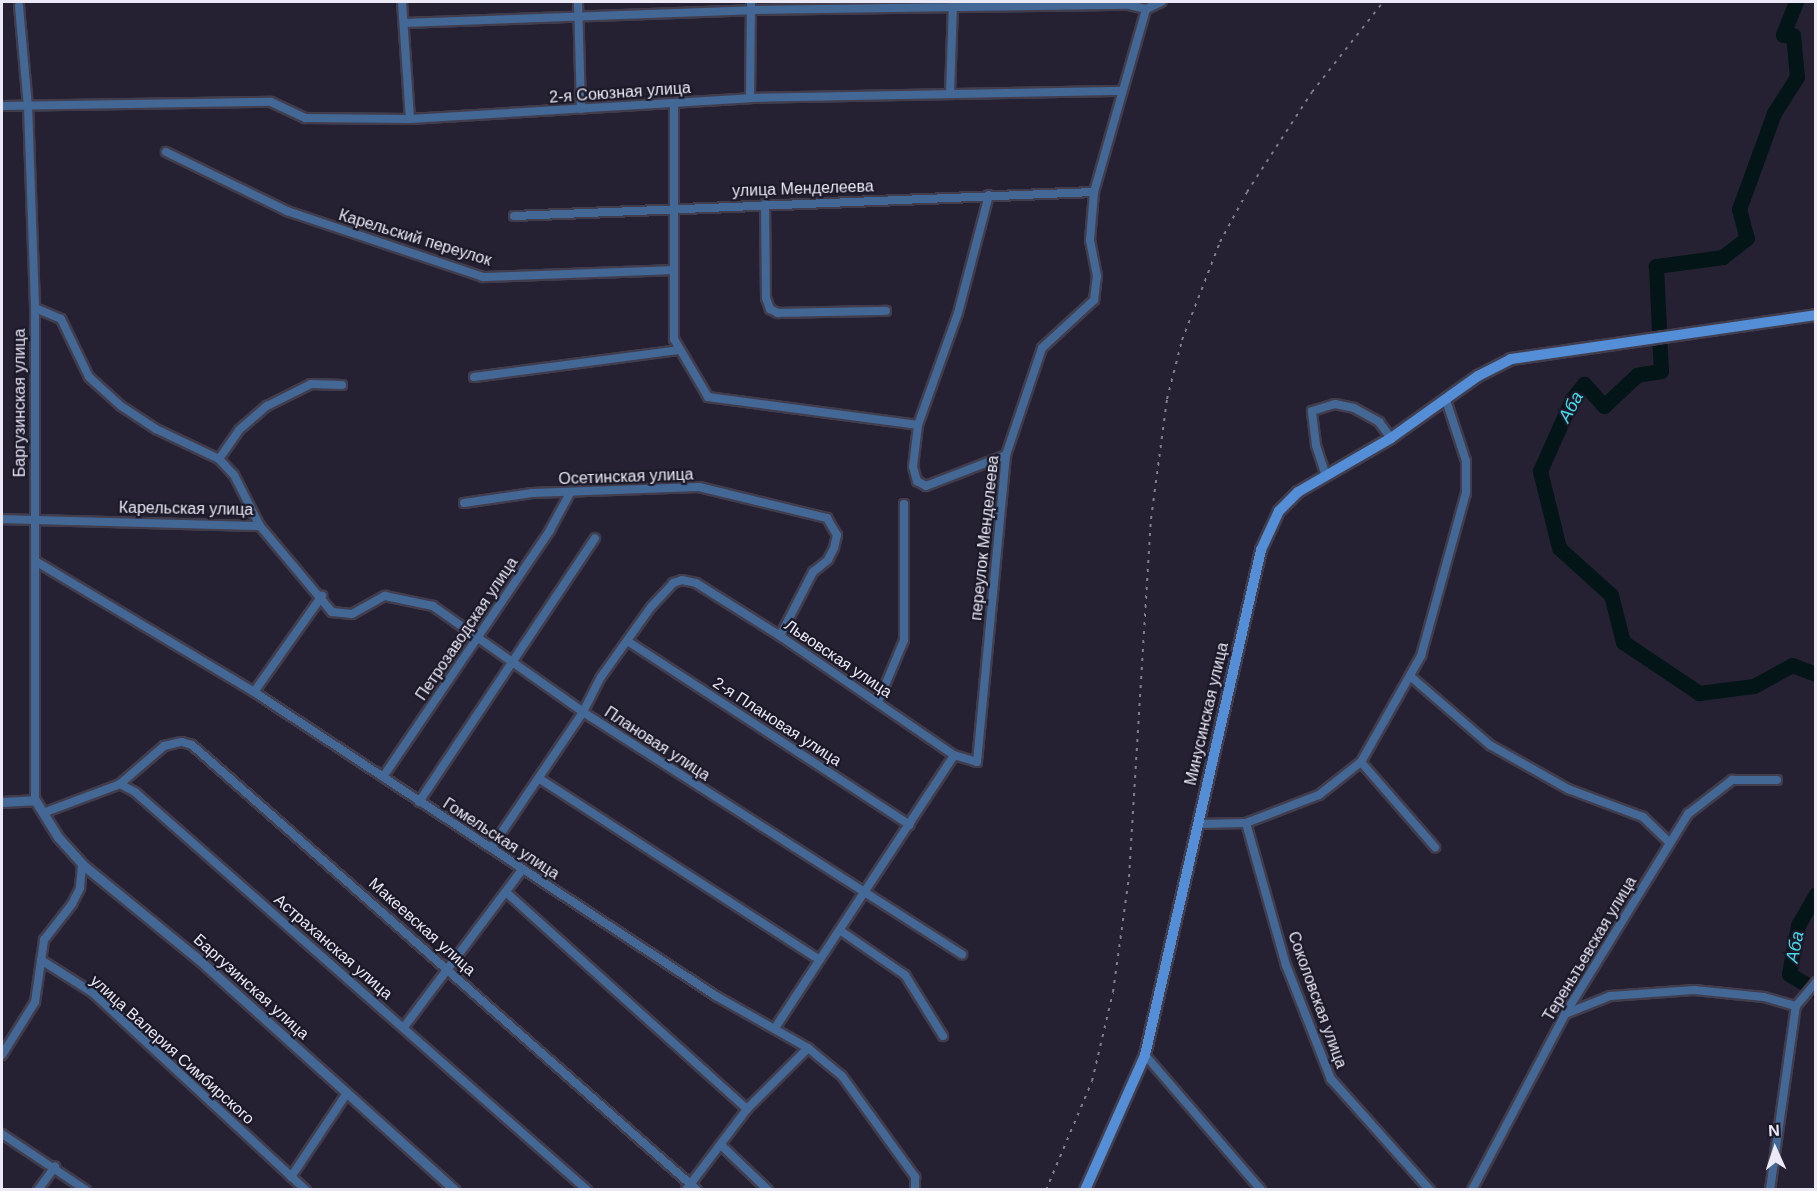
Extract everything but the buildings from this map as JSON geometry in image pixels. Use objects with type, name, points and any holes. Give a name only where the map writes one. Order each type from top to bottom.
[{"type":"main road","name":"Минусинская улица","points":[[1085,1190],[1145,1055],[1268,529],[1279,511],[1298,492],[1391,438],[1478,376],[1511,359],[1815,315]]},
{"type":"street","points":[[402,2],[410,119]]},
{"type":"street","points":[[578,2],[581,109]]},
{"type":"street","points":[[404,23],[751,6],[1129,5],[1146,9],[1161,2]]},
{"type":"street","points":[[950,94],[953,5]]},
{"type":"street","name":"Баргузинская улица","points":[[19,6],[28,106],[35,308],[37,562],[35,800],[82,864],[155,921],[455,1190]]},
{"type":"street","points":[[750,98],[751,6]]},
{"type":"street","name":"переулок Менделеева","points":[[977,762],[1006,455],[1042,348],[1094,300],[1097,276],[1090,240],[1094,192],[1146,9]]},
{"type":"street","name":"2-я Союзная улица","points":[[2,106],[123,107],[271,102],[305,118],[410,119],[750,98],[1122,91]]},
{"type":"street","points":[[674,104],[672,270],[678,350],[708,398],[918,425]]},
{"type":"street","name":"Карельский переулок","points":[[166,152],[287,211],[483,277],[672,270]]},
{"type":"street","name":"улица Менделеева","points":[[514,216],[672,207],[1094,192]]},
{"type":"street","points":[[989,195],[958,313],[918,425],[914,467],[916,481],[926,486],[1006,455]]},
{"type":"street","points":[[765,204],[766,298],[770,309],[778,313],[886,311]]},
{"type":"street","name":"Карельская улица","points":[[2,519],[36,518],[260,526],[239,483],[219,459],[156,429],[121,406],[89,377],[61,319],[35,308]]},
{"type":"street","points":[[474,377],[678,350]]},
{"type":"street","points":[[219,459],[239,430],[267,406],[311,384],[342,385]]},
{"type":"street","points":[[1198,824],[1246,823],[1319,795],[1361,762],[1426,644],[1464,512],[1466,461],[1446,400]]},
{"type":"street","points":[[1326,476],[1316,445],[1312,411],[1335,404],[1354,408],[1379,422],[1391,438]]},
{"type":"street","name":"Осетинская улица","points":[[464,503],[492,496],[699,487],[827,518],[837,536],[834,548],[828,560],[813,572],[780,636]]},
{"type":"street","name":"Петрозаводская улица","points":[[383,777],[550,530],[570,493]]},
{"type":"street","points":[[878,702],[904,640],[904,504]]},
{"type":"street","points":[[254,692],[322,596],[260,526]]},
{"type":"street","points":[[419,802],[595,538]]},
{"type":"street","name":"Гомельская улица","points":[[37,562],[254,692],[716,996],[808,1048],[842,1076],[915,1177],[915,1190]]},
{"type":"street","name":"Львовская улица","points":[[629,642],[651,607],[673,583],[682,580],[696,583],[780,636],[954,755],[977,762]]},
{"type":"street","name":"Плановая улица","points":[[322,596],[332,612],[352,614],[385,596],[433,606],[476,639],[583,712],[962,954]]},
{"type":"street","points":[[491,848],[540,779],[583,712],[601,677],[629,642]]},
{"type":"street","name":"2-я Плановая улица","points":[[629,642],[910,825]]},
{"type":"street","points":[[1410,676],[1490,745],[1568,789],[1642,817],[1670,843]]},
{"type":"street","name":"Макеевская улица","points":[[120,784],[164,746],[182,742],[192,745],[447,968],[691,1188]]},
{"type":"street","points":[[775,1028],[842,931],[954,755]]},
{"type":"street","points":[[1361,762],[1435,847]]},
{"type":"street","points":[[540,779],[820,960]]},
{"type":"street","name":"Тереньтьевская улица","points":[[1472,1190],[1565,1014],[1688,814],[1732,780],[1777,780]]},
{"type":"street","points":[[43,813],[120,784]]},
{"type":"street","name":"Астраханская улица","points":[[120,784],[206,851],[587,1190]]},
{"type":"street","points":[[2,802],[35,800]]},
{"type":"street","name":"Соколовская улица","points":[[1246,823],[1286,964],[1331,1079],[1430,1190]]},
{"type":"street","points":[[2,1056],[35,1002],[44,940],[72,904],[80,888],[82,864]]},
{"type":"street","points":[[404,1027],[447,968],[507,893],[522,870]]},
{"type":"street","points":[[507,893],[747,1109]]},
{"type":"street","points":[[842,931],[905,975],[943,1036]]},
{"type":"street","name":"улица Валерия Симбирского","points":[[41,960],[93,993],[306,1190]]},
{"type":"street","points":[[1770,1190],[1796,1006],[1815,982]]},
{"type":"street","points":[[1565,1014],[1610,996],[1694,990],[1764,997],[1796,1006]]},
{"type":"street","points":[[691,1188],[747,1109],[808,1048]]},
{"type":"street","points":[[1145,1055],[1261,1190]]},
{"type":"street","points":[[291,1176],[347,1093]]},
{"type":"street","points":[[2,1134],[55,1167],[86,1190]]},
{"type":"street","points":[[721,1145],[768,1190]]},
{"type":"street","points":[[38,1190],[55,1167]]},
{"type":"waterway","name":"Аба","points":[[1796,2],[1783,35],[1793,35],[1797,77],[1774,113],[1739,209],[1747,238],[1723,257],[1656,266],[1661,371],[1637,375],[1604,406],[1584,384],[1572,399],[1540,471],[1559,548],[1611,595],[1623,642],[1699,693],[1754,686],[1792,665],[1816,674]]},
{"type":"waterway","name":"Аба","points":[[1816,894],[1798,925],[1789,974],[1816,990]]},
{"type":"railway","points":[[1046,1190],[1092,1081],[1113,992],[1129,877],[1151,519],[1167,399],[1182,340],[1220,242],[1247,192],[1312,92],[1383,2]]}]
